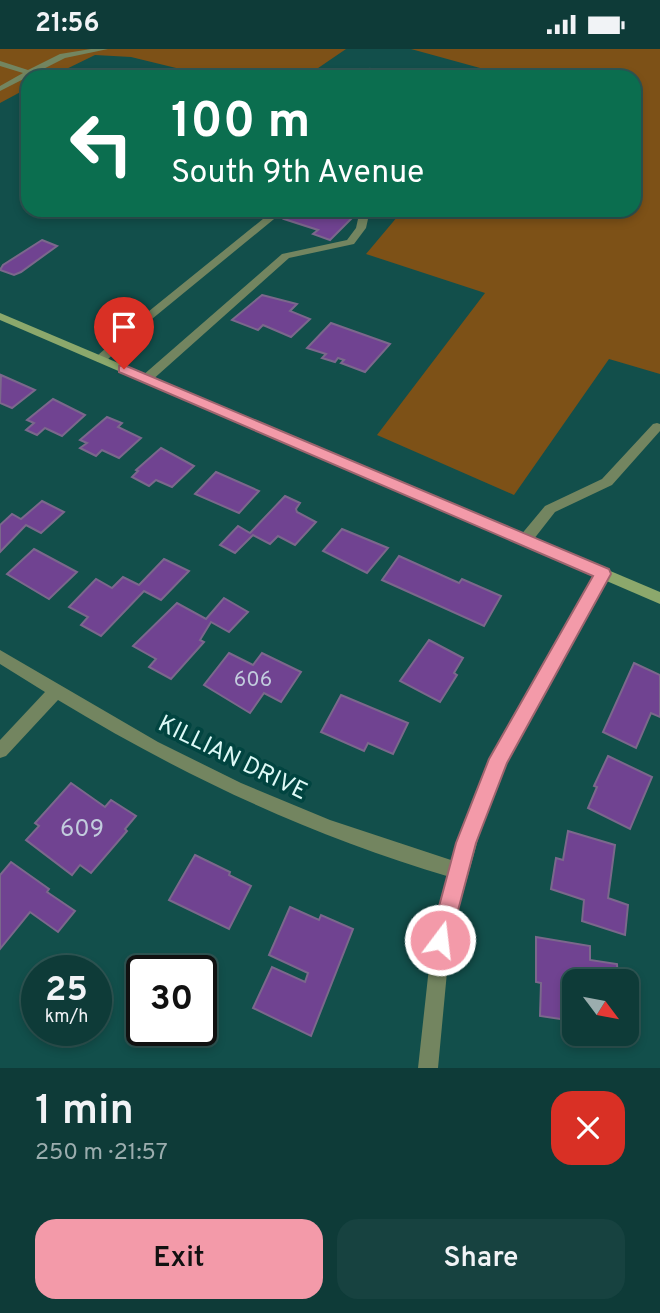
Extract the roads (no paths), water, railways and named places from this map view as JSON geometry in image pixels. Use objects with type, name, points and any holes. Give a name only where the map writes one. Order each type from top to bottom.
[{"type":"street","points":[[35,70],[63,56],[104,49]]},
{"type":"street","points":[[0,63],[21,70]]},
{"type":"street","points":[[0,89],[21,77]]},
{"type":"street","points":[[101,359],[137,326],[271,217]]},
{"type":"street","points":[[146,379],[286,256],[351,242],[361,227],[363,217]]},
{"type":"street","points":[[0,316],[660,598]]},
{"type":"street","points":[[525,540],[550,509],[607,482],[657,427]]},
{"type":"street","points":[[428,1068],[440,940],[475,818],[499,759],[603,574]]},
{"type":"street","name":"KILLIAN DRIVE","points":[[0,656],[154,747],[255,798],[368,843],[459,871]]},
{"type":"street","points":[[0,751],[57,690]]}]
